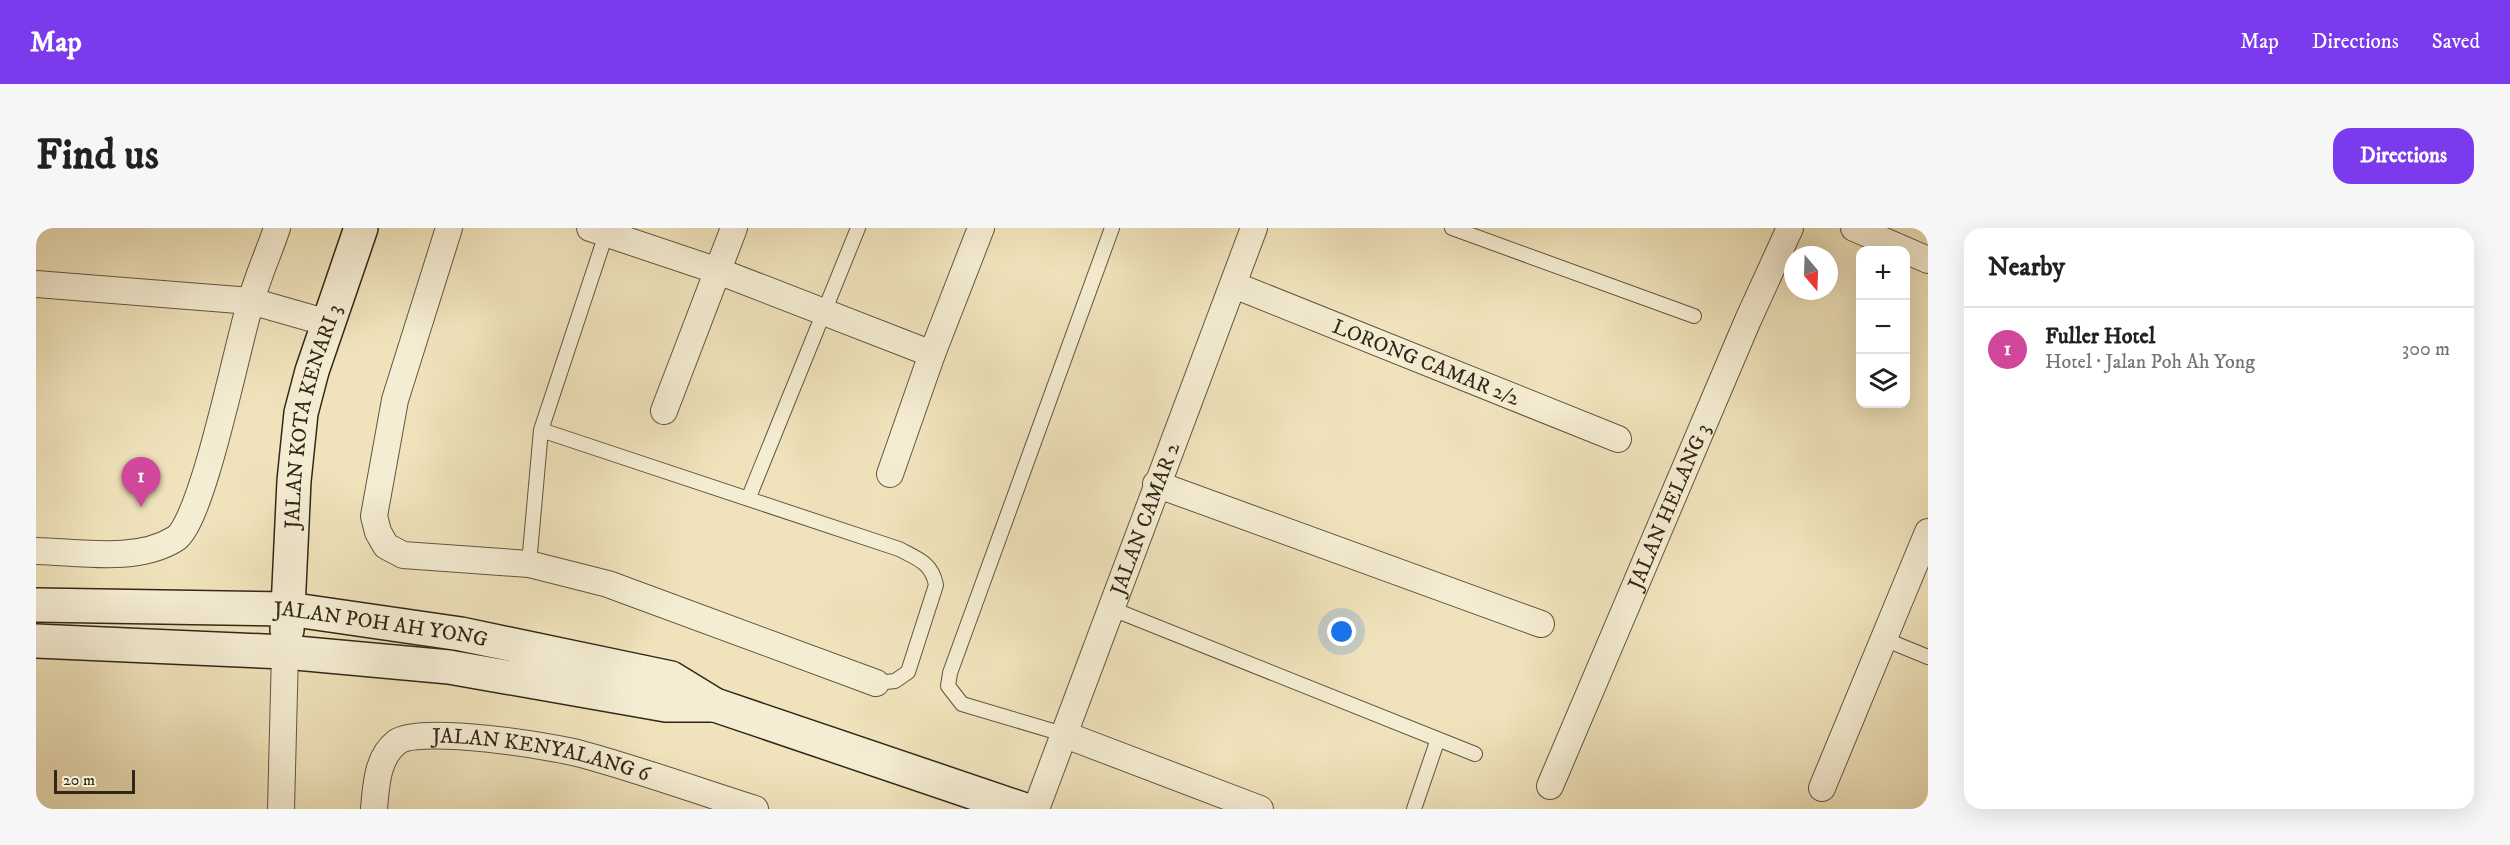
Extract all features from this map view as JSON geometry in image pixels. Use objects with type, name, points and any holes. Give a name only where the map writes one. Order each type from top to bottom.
[{"type":"main road","name":"JALAN KOTA KENARI 3","points":[[285,652],[294,481],[301,413],[328,323],[361,228]]},
{"type":"main road","name":"JALAN POH AH YONG","points":[[36,605],[288,609],[461,634],[671,678],[715,705],[1022,809]]},
{"type":"main road","name":"JALAN POH AH YONG","points":[[36,641],[285,652],[449,667],[666,705],[715,705]]},
{"type":"street","points":[[36,551],[128,554],[153,550],[178,538],[189,521],[211,460],[250,301],[278,228]]},
{"type":"street","points":[[449,228],[395,400],[374,516],[386,546],[403,555],[529,564],[608,584],[876,683]]},
{"type":"street","points":[[664,411],[734,228]]},
{"type":"street","points":[[890,474],[932,354],[981,228]]},
{"type":"street","name":"JALAN CAMAR 2","points":[[1036,809],[1156,484],[1254,228]]},
{"type":"street","name":"JALAN HELANG 3","points":[[1550,786],[1748,320],[1790,228]]},
{"type":"street","points":[[1854,228],[1928,260]]},
{"type":"street","points":[[598,231],[718,272],[932,354]]},
{"type":"street","points":[[36,284],[250,301],[328,323]]},
{"type":"street","name":"LORONG CAMAR 2/2","points":[[1234,285],[1618,439]]},
{"type":"street","points":[[1156,484],[1541,624]]},
{"type":"street","points":[[1822,788],[1928,532]]},
{"type":"street","points":[[281,809],[285,652]]},
{"type":"street","name":"JALAN KENYALANG 6","points":[[374,809],[381,764],[397,742],[414,736],[447,734],[580,754],[748,808]]},
{"type":"street","points":[[1063,734],[1260,809]]},
{"type":"lane","points":[[749,497],[858,228]]},
{"type":"lane","points":[[1063,734],[962,704],[948,686],[950,673],[981,585],[1112,228]]},
{"type":"lane","points":[[1452,228],[1694,316]]},
{"type":"lane","points":[[529,564],[541,430],[598,231]]},
{"type":"lane","points":[[541,430],[749,497],[899,549],[927,564],[934,573],[936,585],[908,672],[895,681],[876,683]]},
{"type":"lane","points":[[1110,608],[1475,754]]},
{"type":"lane","points":[[1884,639],[1928,657]]},
{"type":"lane","points":[[1414,809],[1438,739]]},
{"type":"place","name":"Fuller Hotel","points":[[141,507]]}]
